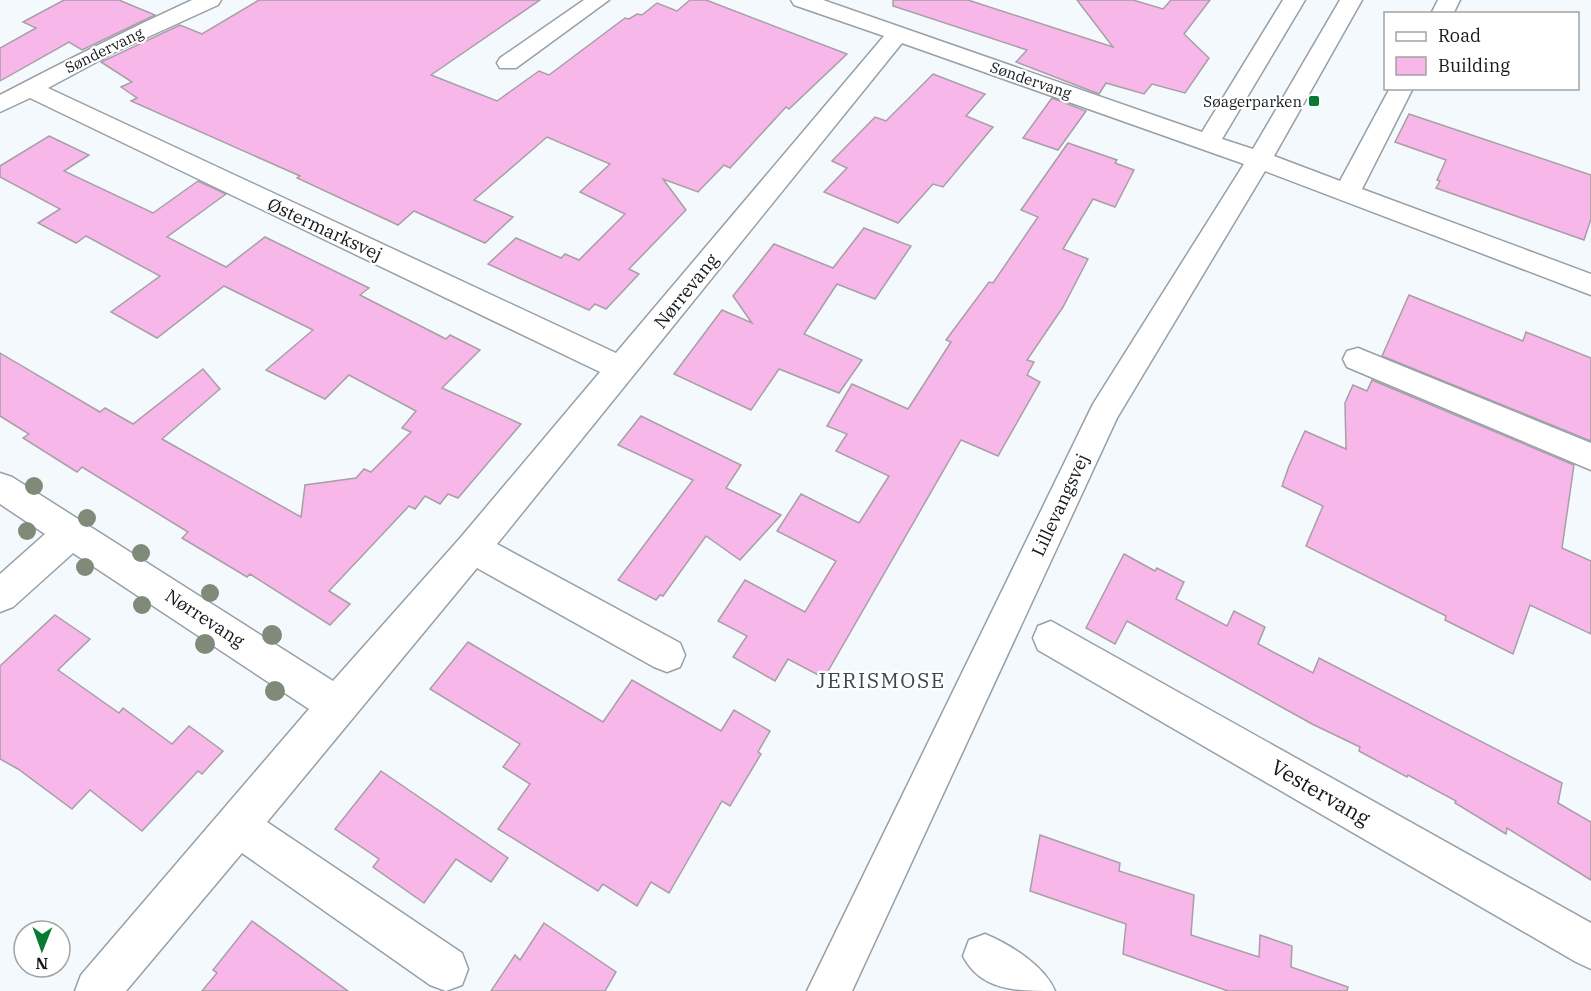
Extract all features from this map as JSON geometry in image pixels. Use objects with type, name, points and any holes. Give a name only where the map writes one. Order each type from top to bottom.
[{"type":"street","name":"Søndervang","points":[[0,105],[107,47],[210,0]]},
{"type":"street","points":[[508,63],[598,0]]},
{"type":"street","name":"Søndervang","points":[[802,0],[1259,160]]},
{"type":"street","points":[[1208,142],[1294,0]]},
{"type":"street","name":"Lillevangsvej","points":[[1328,39],[1335,0]]},
{"type":"street","name":"Lillevangsvej","points":[[829,991],[1104,412],[1259,160],[1351,0]]},
{"type":"street","name":"Nørrevang","points":[[97,991],[238,826],[337,705],[473,548],[898,33]]},
{"type":"street","name":"Østermarksvej","points":[[28,88],[622,369]]},
{"type":"street","points":[[1347,193],[1401,90]]},
{"type":"street","points":[[1259,160],[1591,285]]},
{"type":"street","points":[[1358,359],[1591,457]]},
{"type":"street","name":"Nørrevang","points":[[0,487],[337,705]]},
{"type":"street","points":[[0,596],[72,532]]},
{"type":"street","points":[[473,548],[667,655]]},
{"type":"street","name":"Vestervang","points":[[1051,638],[1591,947]]},
{"type":"street","points":[[238,826],[446,969]]},
{"type":"street","points":[[985,956],[1033,991]]},
{"type":"building","points":[[64,0],[119,0],[155,15],[82,50],[69,42],[0,81],[0,48],[36,28],[23,22]]},
{"type":"building","points":[[259,0],[540,0],[431,75],[497,101],[539,71],[549,75],[625,18],[629,19],[637,14],[642,15],[657,3],[677,11],[690,0],[706,0],[847,54],[789,109],[786,107],[730,168],[724,165],[698,192],[663,179],[686,210],[629,269],[639,274],[606,309],[595,304],[589,310],[488,264],[516,238],[561,258],[565,254],[579,260],[625,214],[580,192],[610,164],[547,137],[474,200],[513,217],[485,243],[414,211],[398,225],[297,178],[300,176],[131,101],[137,98],[121,87],[132,82],[101,62],[180,25],[202,34]]},
{"type":"building","points":[[893,0],[968,0],[1113,47],[1077,0],[1133,0],[1163,9],[1171,0],[1210,0],[1184,34],[1209,58],[1185,93],[1152,84],[1144,94],[1106,83],[1099,94],[1016,62],[1027,50],[893,6]]},
{"type":"building","points":[[933,74],[985,94],[966,116],[993,127],[943,187],[933,184],[898,223],[824,192],[847,168],[832,161],[875,117],[886,121]]},
{"type":"building","points":[[1052,98],[1086,111],[1058,150],[1023,138]]},
{"type":"building","points":[[1409,114],[1591,175],[1591,219],[1584,240],[1436,188],[1446,160],[1395,142]]},
{"type":"building","points":[[49,136],[89,155],[64,171],[153,213],[198,181],[226,194],[167,237],[226,267],[265,237],[369,288],[360,295],[446,339],[450,335],[480,350],[442,388],[521,424],[458,498],[448,494],[440,504],[425,496],[415,509],[409,506],[329,591],[350,604],[330,625],[250,574],[247,577],[182,538],[188,532],[82,467],[77,472],[23,438],[29,434],[0,416],[0,353],[100,412],[105,408],[133,424],[203,369],[220,389],[162,439],[301,517],[305,485],[356,478],[364,469],[371,472],[411,432],[402,428],[416,411],[349,375],[325,399],[266,370],[313,330],[224,286],[157,338],[111,312],[160,276],[86,236],[76,243],[38,223],[60,209],[0,177],[0,166]]},
{"type":"building","points":[[1068,143],[1117,160],[1115,163],[1134,170],[1115,207],[1093,199],[1063,249],[1088,259],[1063,307],[1027,360],[1034,362],[1027,375],[1040,382],[998,456],[961,440],[824,678],[788,659],[775,681],[733,657],[747,636],[718,621],[745,580],[805,612],[836,561],[777,531],[801,494],[859,523],[889,476],[836,451],[847,434],[827,426],[852,384],[908,409],[951,342],[946,340],[989,282],[993,283],[1038,217],[1021,210]]},
{"type":"building","points":[[864,228],[911,246],[875,299],[837,284],[804,334],[862,360],[839,393],[779,369],[751,410],[674,374],[722,310],[752,323],[733,296],[774,244],[833,268]]},
{"type":"building","points":[[1409,295],[1523,341],[1526,332],[1591,358],[1591,441],[1382,356]]},
{"type":"building","points":[[1372,380],[1574,465],[1562,548],[1591,561],[1591,634],[1530,605],[1513,654],[1445,620],[1446,616],[1306,546],[1323,506],[1282,486],[1289,466],[1305,431],[1346,449],[1345,403],[1353,385],[1367,391]]},
{"type":"building","points":[[641,416],[741,465],[726,488],[781,515],[740,560],[706,536],[663,596],[660,595],[656,600],[618,580],[693,480],[618,445]]},
{"type":"building","points":[[1124,554],[1155,571],[1157,568],[1184,582],[1176,599],[1227,626],[1234,611],[1265,627],[1258,644],[1313,673],[1319,658],[1562,783],[1558,803],[1591,822],[1591,880],[1507,828],[1506,834],[1455,803],[1456,801],[1359,751],[1360,747],[1312,724],[1127,621],[1115,644],[1086,628]]},
{"type":"building","points":[[55,615],[90,639],[58,670],[119,713],[123,708],[172,744],[189,726],[223,751],[202,774],[198,771],[142,831],[90,790],[72,809],[18,769],[0,759],[0,666]]},
{"type":"building","points":[[468,642],[603,722],[632,680],[721,731],[734,710],[770,731],[758,752],[761,754],[730,806],[722,801],[669,893],[651,882],[637,906],[603,884],[598,891],[498,829],[530,784],[503,767],[520,744],[430,689]]},
{"type":"building","points":[[381,771],[508,858],[491,882],[456,859],[424,903],[373,867],[379,859],[335,829]]},
{"type":"building","points":[[1040,835],[1120,863],[1119,871],[1194,895],[1191,935],[1259,957],[1260,935],[1292,946],[1291,967],[1348,987],[1347,991],[1228,991],[1123,954],[1126,924],[1030,891]]},
{"type":"building","points":[[252,921],[348,991],[202,991],[217,973],[213,970]]},
{"type":"building","points":[[544,923],[616,972],[605,991],[491,991],[515,955],[520,960]]},
{"type":"place","name":"Søagerparken","points":[[1314,101]]},
{"type":"district","name":"JERISMOSE","points":[[881,680]]}]
